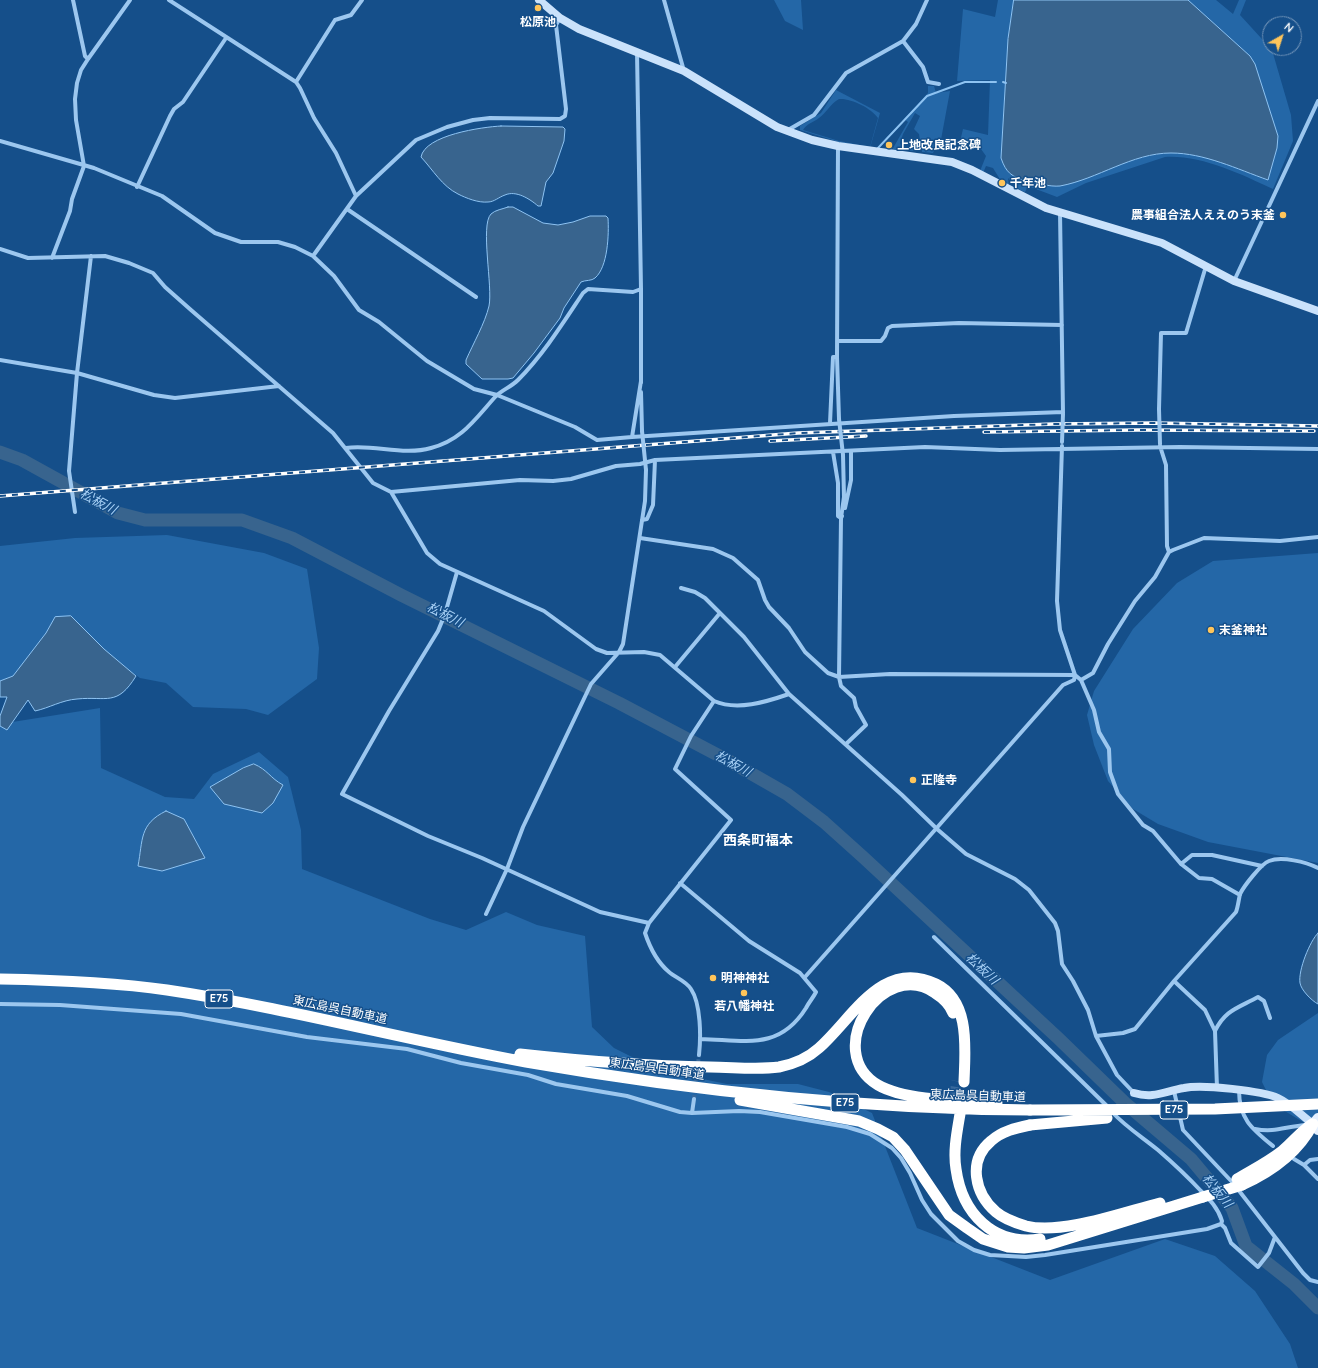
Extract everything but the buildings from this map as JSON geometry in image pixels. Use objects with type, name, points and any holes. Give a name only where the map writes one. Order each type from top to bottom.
[{"type":"highway","points":[[434,1044],[581,1060],[693,1067],[779,1067],[800,1061],[818,1049],[860,1004],[880,987],[897,978],[911,977],[927,980],[938,985],[949,994],[957,1006],[963,1022],[966,1040],[960,1081],[957,1026],[951,1008],[940,996],[930,989],[920,986],[899,987],[881,996],[864,1013],[857,1032],[856,1050],[860,1064],[867,1077],[879,1086],[916,1096],[1030,1108]]},
{"type":"highway","name":"東広島呉自動車道","points":[[0,979],[84,982],[164,990],[302,1014],[434,1044],[526,1062],[727,1092],[840,1102],[943,1108],[1030,1108],[1083,1111],[1215,1109],[1318,1104]]},
{"type":"highway","points":[[661,1083],[723,1097],[859,1121],[878,1129],[893,1137],[905,1150],[949,1215],[984,1239],[1008,1247],[1024,1248],[1048,1245],[1201,1194],[1258,1177],[1280,1162],[1302,1142],[1316,1124]]},
{"type":"highway","points":[[1201,1194],[1099,1219],[1045,1228],[1027,1226],[1011,1221],[997,1213],[986,1203],[979,1190],[976,1176],[976,1164],[982,1151],[990,1141],[1001,1134],[1030,1125],[1215,1109]]},
{"type":"highway","points":[[1008,1247],[980,1230],[961,1209],[952,1182],[949,1163],[956,1114],[955,1152],[959,1186],[965,1202],[975,1216],[986,1226],[1005,1237],[1030,1241],[1066,1233],[1087,1226],[1099,1219]]},
{"type":"street","points":[[73,0],[88,59]]},
{"type":"street","points":[[52,258],[70,211],[72,199],[84,166],[76,120],[75,99],[79,76],[88,59],[130,0]]},
{"type":"street","points":[[169,0],[296,82],[314,118],[336,153],[356,196]]},
{"type":"street","points":[[296,82],[335,20],[351,15],[362,0]]},
{"type":"street","points":[[539,0],[560,18],[579,30],[684,71],[777,127],[787,131],[812,140],[838,146],[952,162],[972,170],[1046,208],[1162,243],[1234,280],[1318,311]]},
{"type":"street","points":[[664,0],[684,71]]},
{"type":"street","points":[[787,131],[814,115],[846,73],[903,41],[916,24],[926,0]]},
{"type":"street","points":[[313,256],[356,196],[416,140],[426,135],[479,120],[560,119],[565,116],[566,109],[556,25],[560,18]]},
{"type":"street","points":[[137,187],[170,116],[183,102],[226,38]]},
{"type":"street","points":[[903,41],[923,67],[928,82],[939,84]]},
{"type":"street","points":[[486,914],[507,870],[523,827],[591,684],[619,652],[623,644],[645,501],[646,470],[642,431],[642,289],[637,52]]},
{"type":"street","points":[[1234,280],[1318,100]]},
{"type":"street","points":[[0,141],[94,168],[162,196],[215,233],[241,242],[278,242],[295,247],[313,256],[334,276],[359,310],[378,322],[427,361],[474,389],[497,395],[575,426],[597,440],[632,436],[954,416],[1063,413]]},
{"type":"street","points":[[838,146],[837,357],[844,497],[842,518],[839,677],[841,686],[854,698],[856,707],[866,725],[846,744]]},
{"type":"street","points":[[347,209],[476,297]]},
{"type":"street","points":[[1060,212],[1063,413],[1057,601],[1060,630],[1075,675],[1081,680],[1094,710],[1099,732],[1109,749],[1110,772],[1118,794],[1143,825],[1153,831],[1182,864],[1199,878],[1212,879],[1240,895]]},
{"type":"street","points":[[0,249],[28,258],[105,256],[129,263],[153,273],[165,287],[333,433],[373,482],[391,492],[427,553],[440,564],[544,611],[596,649],[607,653],[644,652],[660,656],[714,701],[722,704],[761,704],[789,694]]},
{"type":"street","points":[[75,512],[69,471],[77,373],[91,256]]},
{"type":"street","points":[[1169,552],[1167,546],[1166,465],[1160,446],[1159,409],[1162,333],[1186,333],[1206,266]]},
{"type":"street","points":[[346,448],[361,446],[416,451],[431,448],[452,439],[473,424],[497,395],[521,376],[548,344],[583,293],[588,289],[633,292],[642,289]]},
{"type":"street","points":[[838,341],[881,341],[888,328],[892,326],[959,324],[1062,325]]},
{"type":"street","points":[[830,424],[833,357],[837,357]]},
{"type":"street","points":[[0,360],[77,373],[154,395],[175,398],[279,386]]},
{"type":"street","points":[[632,436],[641,382]]},
{"type":"street","points":[[391,492],[520,480],[554,481],[571,479],[616,466],[640,464],[655,460],[925,447],[1000,450],[1160,446],[1318,449]]},
{"type":"street","points":[[842,518],[850,480],[851,451]]},
{"type":"street","points":[[833,452],[838,483],[838,516],[842,518]]},
{"type":"street","points":[[642,520],[647,519],[653,505],[655,460]]},
{"type":"street","points":[[1081,680],[1093,673],[1108,644],[1135,601],[1155,577],[1169,552],[1204,538],[1280,541],[1318,537]]},
{"type":"street","points":[[640,538],[712,549],[733,558],[758,580],[769,607],[788,628],[805,652],[828,673],[839,677],[890,674],[1075,675]]},
{"type":"street","points":[[457,572],[445,614],[438,630],[389,711],[342,794],[428,836],[600,912],[649,923]]},
{"type":"street","points":[[681,588],[695,592],[706,598],[744,637],[789,694],[846,744],[937,829],[966,854],[1015,878],[1029,890],[1045,910],[1058,931],[1062,964],[1073,981],[1088,1010],[1096,1036],[1117,1075],[1134,1093],[1142,1095],[1156,1095],[1185,1087],[1252,1091],[1278,1098],[1316,1124]]},
{"type":"street","points":[[675,667],[720,612]]},
{"type":"street","points":[[607,653],[610,662]]},
{"type":"street","points":[[805,977],[1063,685],[1074,680],[1075,675]]},
{"type":"street","points":[[699,1055],[701,1039],[691,987],[669,972],[659,962],[649,945],[645,933],[649,923],[731,820],[675,768],[690,736],[714,701]]},
{"type":"street","points":[[1182,864],[1192,855],[1212,856],[1262,866]]},
{"type":"street","points":[[1096,1036],[1123,1033],[1135,1029],[1174,981],[1236,912],[1240,904],[1240,895],[1262,866],[1269,861],[1295,860],[1318,868]]},
{"type":"street","points":[[680,883],[749,941],[805,977],[816,992],[814,998],[801,1017],[783,1033],[772,1038],[758,1040],[701,1039]]},
{"type":"street","points":[[934,937],[1088,1086],[1124,1124],[1157,1149],[1186,1175],[1214,1205],[1220,1214],[1222,1221],[1221,1224],[1225,1228],[1231,1243],[1258,1267],[1269,1253],[1275,1237]]},
{"type":"street","points":[[1174,981],[1206,1010],[1215,1031],[1217,1088]]},
{"type":"street","points":[[1215,1031],[1221,1019],[1228,1012],[1258,998],[1264,1001],[1270,1018]]},
{"type":"street","points":[[0,1004],[60,1005],[189,1015],[307,1037],[407,1049],[461,1064],[528,1075],[556,1084],[627,1096],[680,1112],[760,1112],[847,1127],[870,1134],[883,1140],[901,1158],[922,1200],[947,1232],[958,1241],[974,1250],[990,1255],[1026,1257],[1045,1255],[1206,1228],[1221,1224]]},
{"type":"street","points":[[1239,1090],[1240,1110],[1244,1118],[1273,1146]]},
{"type":"street","points":[[1174,1091],[1183,1130],[1233,1183],[1303,1273],[1310,1280],[1318,1282]]},
{"type":"street","points":[[692,1113],[694,1099]]},
{"type":"street","points":[[1254,1129],[1277,1131],[1289,1126],[1316,1124]]},
{"type":"street","points":[[1294,1159],[1304,1165],[1318,1179]]},
{"type":"street","points":[[1304,1165],[1310,1160],[1318,1159]]},
{"type":"shaded area","points":[[774,0],[801,0],[803,30],[785,21]]},
{"type":"shaded area","points":[[998,0],[1014,0],[1008,39],[1001,158],[1059,186],[1129,161],[1157,154],[1170,153],[1182,153],[1207,158],[1267,180],[1277,148],[1250,56],[1188,0],[1216,0],[1233,14],[1239,0],[1246,0],[1240,15],[1262,39],[1262,56],[1274,56],[1291,115],[1293,141],[1273,189],[1247,177],[1207,162],[1179,157],[1165,157],[1086,183],[1057,197],[1028,186],[1025,192],[1020,190],[1008,178],[1009,186],[1001,181],[993,168],[986,166],[983,173],[980,171],[986,156],[981,149],[960,142],[963,129],[988,135],[990,80],[957,81],[963,9],[995,17]]},
{"type":"shaded area","name":"千年池","points":[[1014,0],[1188,0],[1250,56],[1255,64],[1278,136],[1277,148],[1268,180],[1208,159],[1171,153],[1143,157],[1074,183],[1060,186],[1027,181],[1010,174],[1001,158],[1008,39]]},
{"type":"shaded area","points":[[928,86],[934,86],[936,93],[950,91],[940,145],[936,145],[933,153],[922,152],[919,134],[914,129],[920,116],[915,113],[903,134],[900,143],[902,146],[912,148],[916,151],[892,150],[908,122],[904,119],[928,93]]},
{"type":"shaded area","points":[[836,90],[880,113],[870,148],[839,142],[800,130],[800,126],[821,113]],"holes":[[[839,99],[844,99],[866,107],[878,118],[870,147],[839,141],[803,130],[822,116],[836,101]]]},
{"type":"shaded area","points":[[501,126],[563,127],[565,129],[564,141],[553,173],[546,182],[541,206],[538,206],[518,194],[505,195],[488,202],[476,201],[465,197],[447,187],[421,157],[425,149],[443,138],[468,130]]},
{"type":"shaded area","points":[[508,207],[513,207],[543,223],[558,225],[590,216],[606,216],[608,218],[607,250],[603,266],[599,273],[594,279],[581,282],[564,308],[560,318],[513,378],[482,379],[466,364],[466,360],[482,326],[489,306],[490,297],[487,243],[488,220],[491,214]]},
{"type":"shaded area","points":[[167,535],[264,553],[307,569],[319,648],[317,679],[268,715],[246,709],[193,707],[166,683],[140,678],[56,618],[13,676],[0,681],[0,546],[75,538]]},
{"type":"shaded area","points":[[1318,553],[1318,863],[1208,842],[1158,824],[1133,809],[1108,781],[1094,745],[1087,715],[1094,691],[1133,629],[1177,583],[1213,561]]},
{"type":"shaded area","points":[[71,616],[104,649],[136,676],[123,692],[111,698],[71,700],[35,711],[28,700],[7,730],[0,726],[0,716],[7,697],[0,697],[0,681],[13,676],[46,633],[55,617]]},
{"type":"shaded area","points":[[100,708],[101,768],[165,797],[194,799],[213,774],[259,752],[288,777],[301,830],[302,869],[430,919],[466,930],[506,912],[537,925],[585,936],[592,1027],[614,1048],[644,1063],[683,1075],[727,1084],[798,1084],[829,1092],[872,1113],[917,1228],[1050,1280],[1165,1239],[1215,1256],[1255,1291],[1290,1344],[1298,1368],[0,1368],[0,724]]},
{"type":"shaded area","points":[[254,764],[263,769],[283,785],[273,803],[262,813],[224,804],[210,787],[243,768]]},
{"type":"shaded area","points":[[166,811],[184,819],[205,858],[162,871],[138,866],[142,841],[147,827],[151,821]]},
{"type":"shaded area","points":[[1318,933],[1318,1004],[1302,989],[1300,977],[1305,956]]},
{"type":"shaded area","points":[[1318,1013],[1318,1131],[1283,1110],[1268,1094],[1262,1082],[1267,1055],[1278,1040]]},
{"type":"waterway","points":[[878,148],[927,96],[965,82],[996,82]]},
{"type":"waterway","name":"松板川","points":[[0,452],[22,460],[118,513],[145,520],[242,520],[292,538],[401,595],[619,703],[731,762],[787,794],[824,822],[863,857],[1058,1038],[1125,1103],[1191,1159],[1232,1208],[1246,1246],[1294,1284],[1318,1308]]},
{"type":"tunnel","points":[[694,1099],[699,1055]]},
{"type":"tunnel","points":[[952,1114],[957,1081]]},
{"type":"railway","points":[[0,496],[798,433],[1054,424],[1154,423],[1318,426]]},
{"type":"railway","points":[[984,432],[1138,430],[1314,431]]},
{"type":"railway","points":[[770,441],[866,436]]},
{"type":"place","name":"松原池","points":[[538,8]]},
{"type":"place","name":"上地改良記念碑","points":[[889,145]]},
{"type":"place","name":"千年池","points":[[1002,183]]},
{"type":"place","name":"農事組合法人ええのう末釜","points":[[1283,215]]},
{"type":"place","name":"末釜神社","points":[[1211,630]]},
{"type":"place","name":"正隆寺","points":[[913,780]]},
{"type":"place","name":"明神神社","points":[[713,978]]},
{"type":"place","name":"若八幡神社","points":[[744,993]]},
{"type":"district","name":"西条町福本","points":[[758,841]]}]
